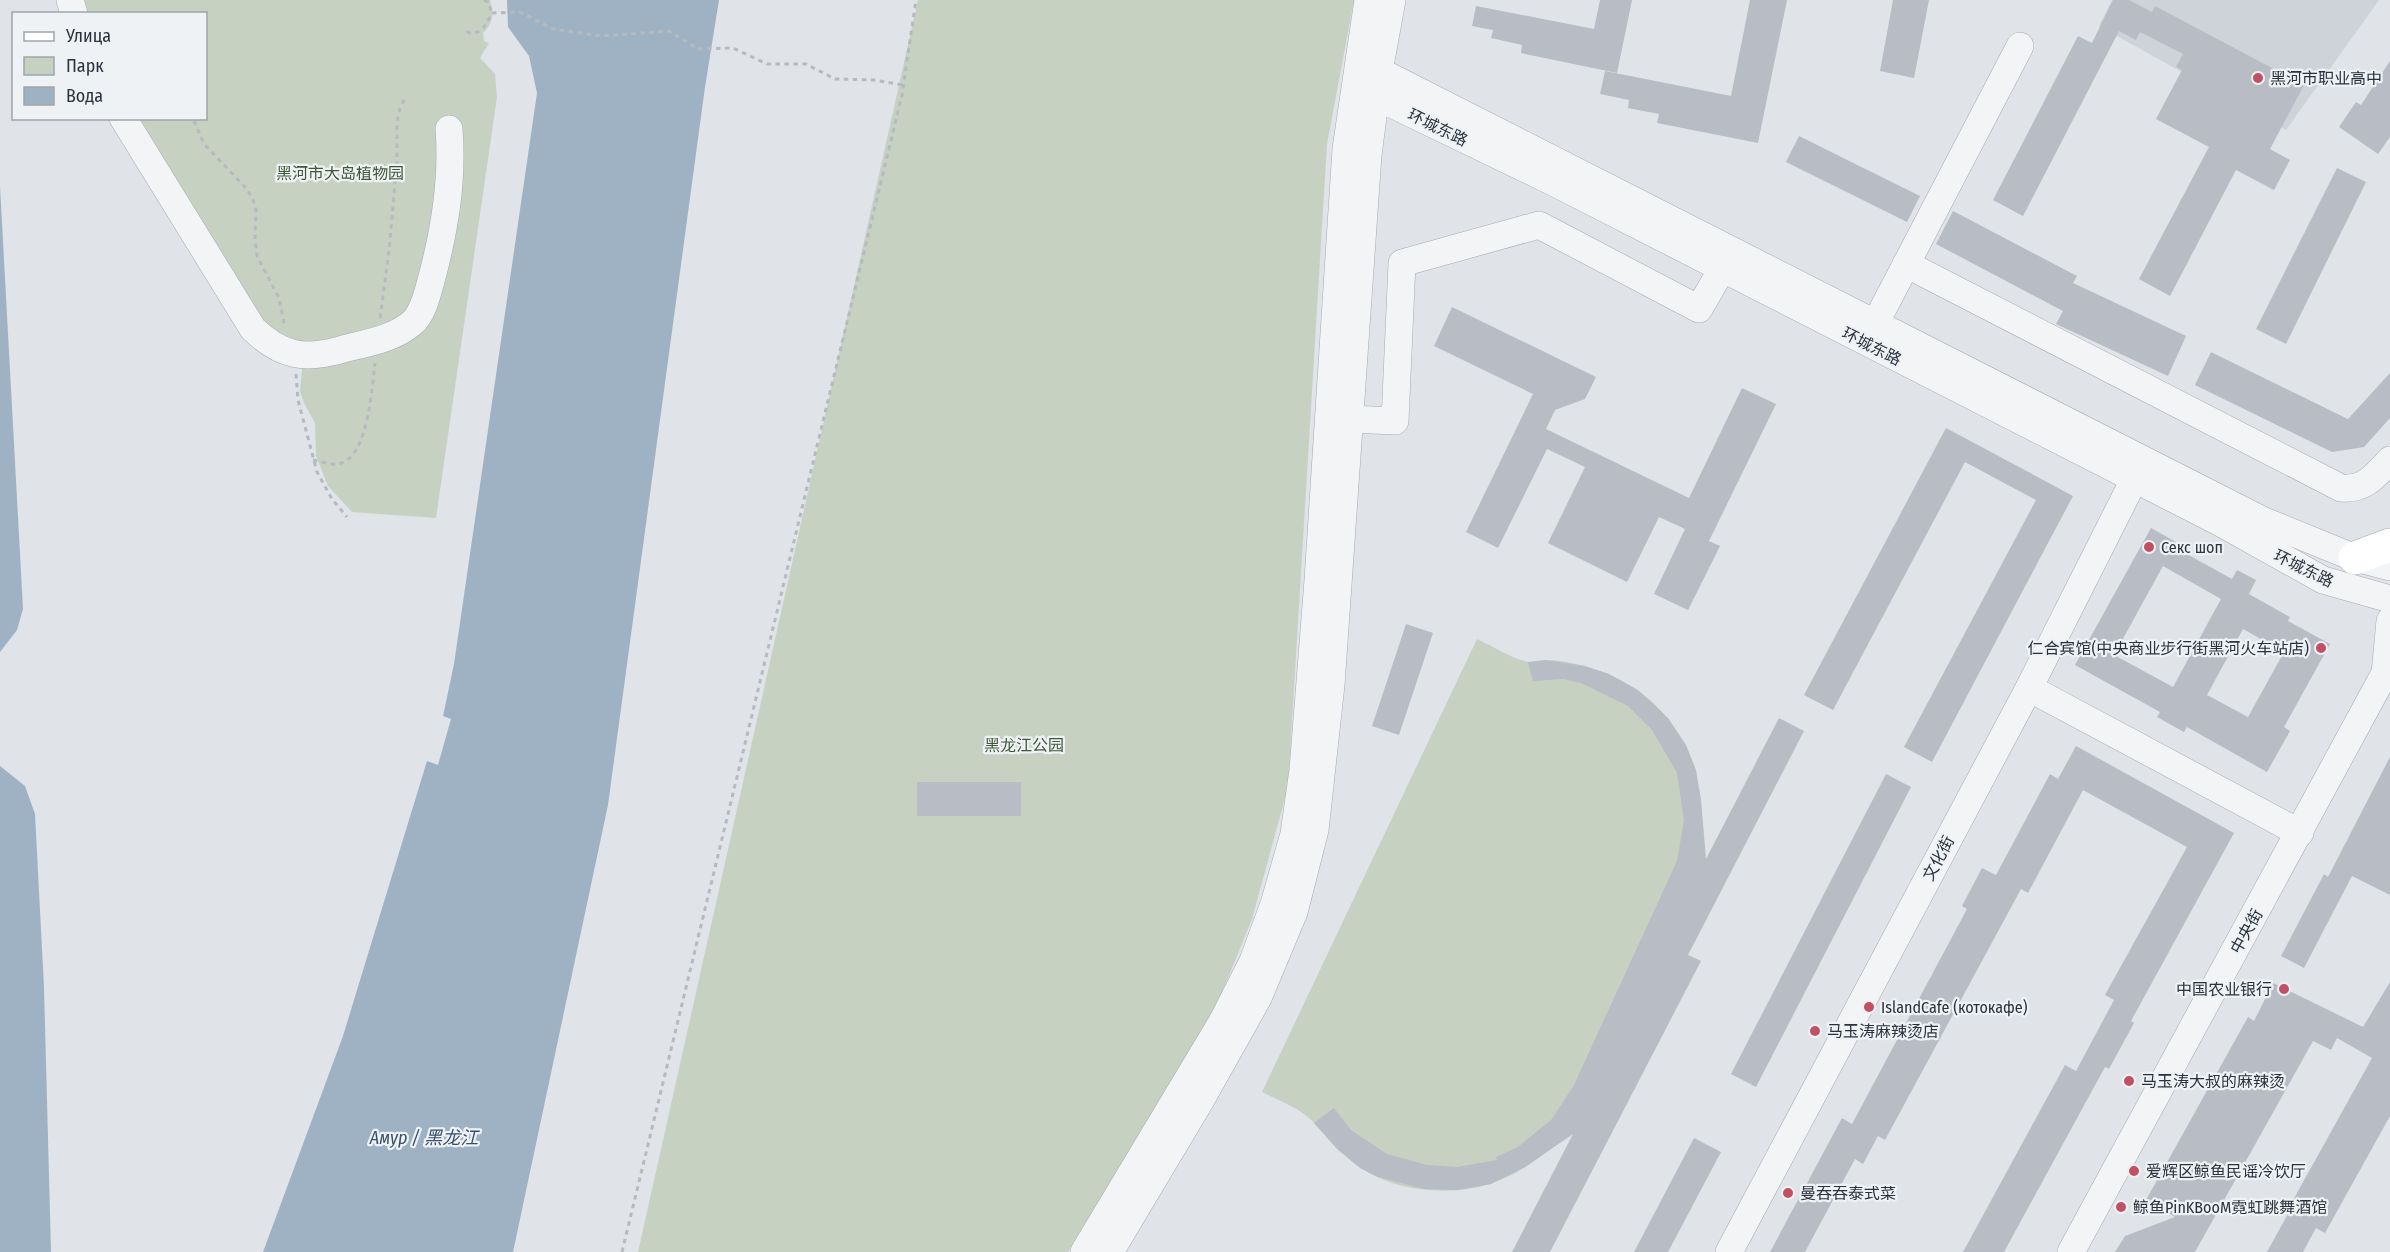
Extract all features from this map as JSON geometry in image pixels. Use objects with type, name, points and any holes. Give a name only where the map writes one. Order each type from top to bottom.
[{"type":"main road","points":[[2355,558],[2390,545]]},
{"type":"street","points":[[1110,1252],[1202,1098],[1258,998],[1294,912],[1316,830],[1324,763],[1368,154],[1368,0]]},
{"type":"street","points":[[1084,1252],[1238,992],[1253,961],[1274,904],[1294,834],[1303,770],[1318,580],[1346,149],[1392,0]]},
{"type":"street","points":[[1875,324],[2020,46]]},
{"type":"street","name":"环城东路","points":[[1367,81],[1553,182],[1722,269],[2139,470],[2355,558],[2390,567]]},
{"type":"street","name":"环城东路","points":[[1367,81],[1875,324],[2139,470],[2221,523],[2323,580],[2390,599]]},
{"type":"street","points":[[124,120],[253,329],[277,347],[292,353],[327,354],[390,337],[415,321],[427,296],[442,238],[449,192],[451,156],[449,129]]},
{"type":"street","points":[[1349,419],[1395,421],[1402,263],[1539,225],[1699,309],[1722,269]]},
{"type":"street","points":[[1906,264],[2341,488],[2353,489],[2365,485],[2390,460]]},
{"type":"street","name":"文化街","points":[[1729,1252],[2029,688],[2139,470]]},
{"type":"street","points":[[2387,670],[2390,621]]},
{"type":"street","name":"中央街","points":[[2071,1252],[2387,670]]},
{"type":"street","points":[[2029,688],[2300,833]]},
{"type":"path","points":[[466,31],[479,32],[487,24],[492,13],[488,2],[484,0]]},
{"type":"path","points":[[622,1252],[904,85],[916,0]]},
{"type":"path","points":[[492,13],[520,12],[553,29],[601,36],[669,31],[698,49],[734,48],[767,64],[806,64],[835,79],[874,80],[904,85]]},
{"type":"path","points":[[313,460],[335,465],[344,463],[358,447],[372,389],[389,251],[397,161],[397,122],[404,100]]},
{"type":"path","points":[[194,121],[204,144],[247,189],[253,200],[256,210],[257,256],[282,305],[292,353],[298,400],[316,472],[332,499],[347,517]]},
{"type":"shaded area","name":"黑河市职业高中","points":[[2112,0],[2379,0],[2286,130],[2099,26]]},
{"type":"green space","name":"黑河市大岛植物园","points":[[79,0],[490,0],[492,18],[483,33],[484,41],[489,43],[480,58],[495,74],[497,97],[436,518],[352,512],[328,486],[316,456],[315,423],[300,391],[302,370],[299,344],[290,342],[262,322],[136,120],[207,120],[207,12],[82,12]]},
{"type":"green space","name":"黑龙江公园","points":[[918,0],[1354,0],[1327,144],[1288,787],[1252,919],[1217,1005],[1068,1252],[638,1252]]},
{"type":"green space","points":[[1477,639],[1522,660],[1567,662],[1617,678],[1642,694],[1662,712],[1679,734],[1698,786],[1702,816],[1702,847],[1562,1138],[1528,1165],[1499,1181],[1474,1188],[1440,1191],[1405,1186],[1373,1175],[1346,1156],[1305,1115],[1262,1092]]},
{"type":"water","name":"Амур / 黑龙江","points":[[507,0],[719,0],[705,87],[608,805],[513,1252],[263,1252],[343,1036],[427,761],[438,765],[451,719],[443,716],[454,664],[537,93],[529,56],[508,27]]},
{"type":"water","points":[[0,186],[23,609],[17,630],[0,652]]},
{"type":"water","points":[[0,766],[25,786],[35,814],[44,987],[51,1252],[0,1252]]},
{"type":"building","points":[[1600,0],[1632,0],[1617,73],[1521,53],[1522,45],[1491,38],[1493,30],[1472,26],[1476,6],[1594,29]]},
{"type":"building","points":[[1750,0],[1787,0],[1758,143],[1657,123],[1659,114],[1628,108],[1629,100],[1600,94],[1605,71],[1731,96]]},
{"type":"building","points":[[1893,0],[1929,0],[1914,78],[1880,71]]},
{"type":"building","points":[[2113,0],[2129,0],[2152,12],[2155,6],[2304,85],[2270,149],[2290,160],[2274,190],[2236,170],[2170,296],[2139,279],[2209,147],[2156,119],[2182,70],[2176,67],[2183,54],[2140,32],[2136,40],[2119,31],[2023,216],[1993,200],[2078,36],[2092,43]]},
{"type":"building","points":[[2390,61],[2390,137],[2378,154],[2339,127],[2356,102],[2361,105]]},
{"type":"building","points":[[1799,136],[1920,196],[1907,222],[1786,162]]},
{"type":"building","points":[[2337,168],[2366,182],[2286,344],[2256,329]]},
{"type":"building","points":[[1953,211],[2077,276],[2073,283],[2186,336],[2168,376],[2056,324],[2063,311],[1936,244]]},
{"type":"building","points":[[1452,307],[1596,377],[1585,399],[1555,410],[1546,429],[1689,498],[1742,388],[1776,404],[1709,541],[1720,546],[1688,610],[1654,594],[1685,529],[1659,517],[1627,582],[1548,543],[1585,467],[1547,449],[1498,548],[1466,532],[1533,394],[1434,346]]},
{"type":"building","points":[[2211,352],[2348,419],[2390,373],[2390,418],[2364,447],[2332,452],[2195,385]]},
{"type":"building","points":[[1946,428],[2073,496],[1932,762],[1904,747],[2036,500],[1965,462],[1833,710],[1804,695]]},
{"type":"building","points":[[2151,528],[2176,542],[2174,547],[2232,579],[2237,570],[2256,580],[2249,594],[2290,617],[2288,621],[2330,644],[2284,727],[2290,731],[2267,772],[2187,727],[2184,732],[2157,717],[2160,712],[2075,665]],"holes":[[[2163,566],[2221,599],[2173,687],[2114,655]],[[2243,629],[2284,652],[2248,717],[2207,695]]]},
{"type":"building","points":[[1406,624],[1433,633],[1399,735],[1372,726]]},
{"type":"building","points":[[1546,660],[1585,666],[1609,674],[1638,690],[1668,718],[1686,745],[1696,770],[1706,859],[1779,718],[1804,731],[1688,955],[1701,961],[1550,1252],[1512,1252],[1573,1134],[1525,1167],[1491,1184],[1458,1190],[1424,1189],[1378,1177],[1360,1168],[1337,1149],[1314,1123],[1334,1108],[1351,1130],[1387,1154],[1427,1165],[1457,1167],[1497,1160],[1496,1157],[1518,1147],[1552,1119],[1574,1085],[1677,861],[1684,820],[1677,773],[1652,730],[1628,706],[1581,683],[1563,679],[1533,681],[1528,662]]},
{"type":"building","points":[[2076,746],[2234,833],[2131,1021],[2134,1023],[2109,1069],[2105,1067],[2004,1252],[1963,1252],[2065,1065],[2076,1071],[2114,1000],[2105,995],[2187,847],[2083,790],[2028,893],[2021,889],[1885,1140],[1878,1136],[1863,1164],[1855,1159],[1805,1252],[1770,1252],[1842,1118],[1852,1124],[1967,909],[1962,906],[1982,868],[1996,875],[2050,774],[2058,779]]},
{"type":"building","points":[[2390,757],[2390,895],[2352,876],[2304,968],[2281,956],[2324,874],[2328,877]]},
{"type":"building","points":[[1886,774],[1911,787],[1756,1087],[1731,1074]]},
{"type":"building","points":[[917,782],[1021,782],[1021,816],[917,816]]},
{"type":"building","points":[[2390,982],[2390,1116],[2325,1233],[2316,1228],[2303,1252],[2267,1252],[2289,1212],[2287,1211],[2372,1058],[2337,1038],[2331,1050],[2313,1041],[2195,1252],[2115,1252],[2125,1236],[2175,1217],[2146,1200],[2248,1017],[2254,1021],[2273,983],[2363,1027]]},
{"type":"building","points":[[1694,1138],[1721,1152],[1668,1252],[1634,1252]]},
{"type":"place","name":"黑河市职业高中","points":[[2258,78]]},
{"type":"place","name":"Секс шоп","points":[[2149,547]]},
{"type":"place","name":"仁合宾馆(中央商业步行街黑河火车站店)","points":[[2321,648]]},
{"type":"place","name":"中国农业银行","points":[[2284,989]]},
{"type":"place","name":"IslandCafe (котокафе)","points":[[1869,1007]]},
{"type":"place","name":"马玉涛麻辣烫店","points":[[1815,1031]]},
{"type":"place","name":"马玉涛大叔的麻辣烫","points":[[2129,1081]]},
{"type":"place","name":"爱辉区鲸鱼民谣冷饮厅","points":[[2134,1171]]},
{"type":"place","name":"曼吞吞泰式菜","points":[[1788,1193]]},
{"type":"place","name":"鲸鱼PinKBooM霓虹跳舞酒馆","points":[[2121,1207]]}]
